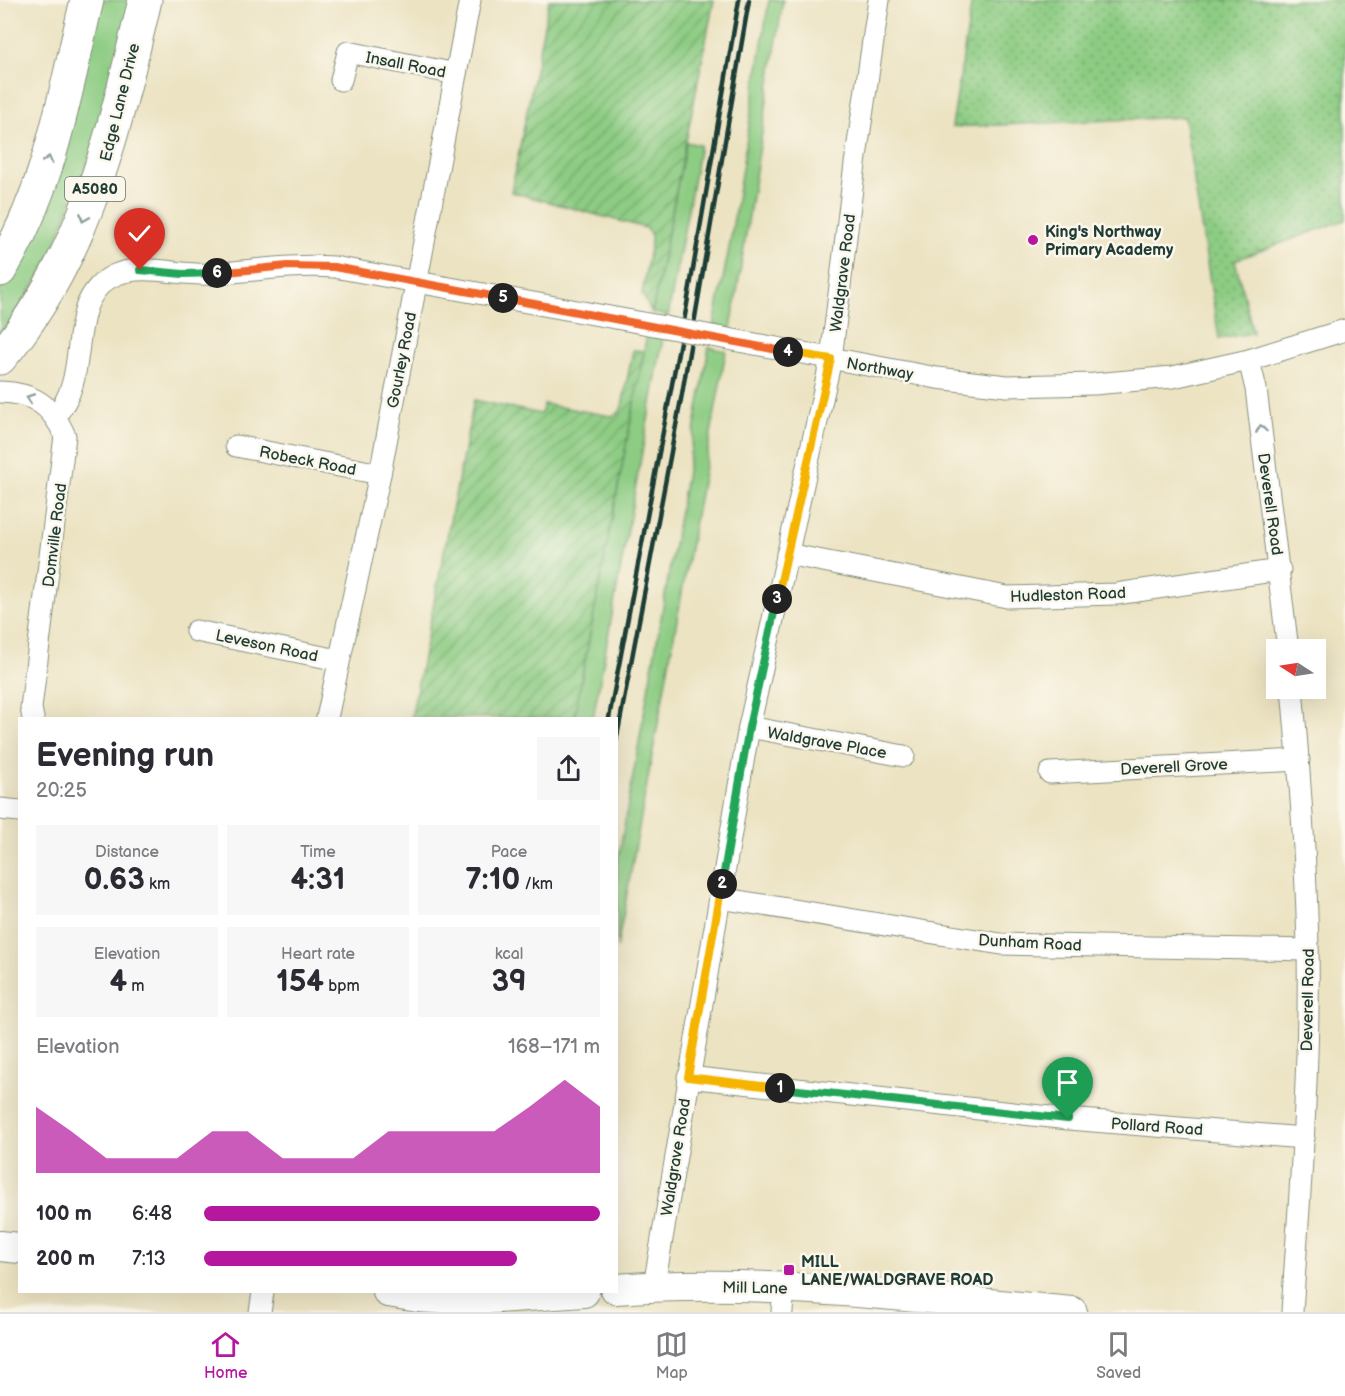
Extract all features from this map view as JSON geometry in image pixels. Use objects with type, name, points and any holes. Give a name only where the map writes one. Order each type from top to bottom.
[{"type":"highway","name":"A5080","points":[[0,270],[30,216],[42,183],[87,0]]},
{"type":"highway","name":"Edge Lane Drive","points":[[0,358],[56,277],[89,205],[115,122],[145,0]]},
{"type":"street","name":"Gourley Road","points":[[327,717],[380,474],[470,0]]},
{"type":"street","name":"Waldgrave Road","points":[[654,1286],[749,727],[831,359],[855,164],[879,0]]},
{"type":"street","name":"Insall Road","points":[[341,80],[348,52],[456,74]]},
{"type":"street","name":"Northway","points":[[55,416],[70,394],[86,307],[93,293],[114,275],[140,270],[202,274],[310,265],[416,281],[937,378],[1007,386],[1094,384],[1173,377],[1249,360],[1345,330]]},
{"type":"street","name":"Deverell Road","points":[[1249,360],[1257,400],[1287,639]]},
{"type":"street","points":[[0,392],[38,399],[55,416]]},
{"type":"street","name":"Domville Road","points":[[33,717],[31,708],[66,446],[65,436],[55,416]]},
{"type":"street","name":"Robeck Road","points":[[236,446],[380,474]]},
{"type":"street","name":"Hudleston Road","points":[[787,554],[1006,597],[1116,594],[1280,570]]},
{"type":"street","name":"Leveson Road","points":[[196,631],[338,660]]},
{"type":"street","name":"Deverell Road","points":[[1293,699],[1304,814],[1308,950],[1304,1138],[1293,1312]]},
{"type":"street","name":"Waldgrave Place","points":[[749,727],[904,756]]},
{"type":"street","name":"Deverell Grove","points":[[1050,773],[1299,760]]},
{"type":"street","points":[[0,809],[18,811]]},
{"type":"street","name":"Dunham Road","points":[[720,898],[1001,944],[1308,950]]},
{"type":"street","name":"Pollard Road","points":[[688,1077],[1068,1119],[1304,1138]]},
{"type":"street","points":[[0,1246],[18,1248]]},
{"type":"street","name":"Mill Lane","points":[[618,1289],[654,1286],[783,1300],[1072,1312]]},
{"type":"street","points":[[260,1312],[263,1293]]},
{"type":"street","points":[[394,1293],[465,1300],[533,1301],[578,1293]]},
{"type":"green space","points":[[97,0],[131,0],[98,136],[48,263],[0,338],[0,290],[31,238]]},
{"type":"green space","points":[[549,0],[714,0],[652,313],[642,294],[651,242],[651,235],[646,228],[511,192]]},
{"type":"green space","points":[[769,0],[783,0],[731,329],[714,325],[730,243]]},
{"type":"green space","points":[[972,0],[1345,0],[1345,220],[1235,260],[1253,333],[1219,339],[1184,117],[952,127]]},
{"type":"green space","points":[[686,142],[700,145],[668,316],[652,313]]},
{"type":"green space","points":[[647,334],[663,338],[593,717],[574,717]]},
{"type":"green space","points":[[709,347],[726,351],[618,943],[618,860]]},
{"type":"green space","points":[[633,350],[644,351],[574,717],[411,717],[474,400],[541,414],[544,404],[611,416],[619,413]]},
{"type":"railway","points":[[609,717],[686,310],[739,0]]},
{"type":"railway","points":[[618,731],[682,394],[749,0]]},
{"type":"railway","points":[[488,1312],[492,1293]]},
{"type":"railway","points":[[500,1312],[504,1293]]},
{"type":"place","name":"King's Northway Primary Academy","points":[[1033,240]]},
{"type":"place","name":"MILL LANE/WALDGRAVE ROAD","points":[[789,1270]]},
{"type":"route","points":[[140,270],[211,274],[287,266],[334,267],[831,359],[749,727],[688,1077],[1068,1119]]}]
